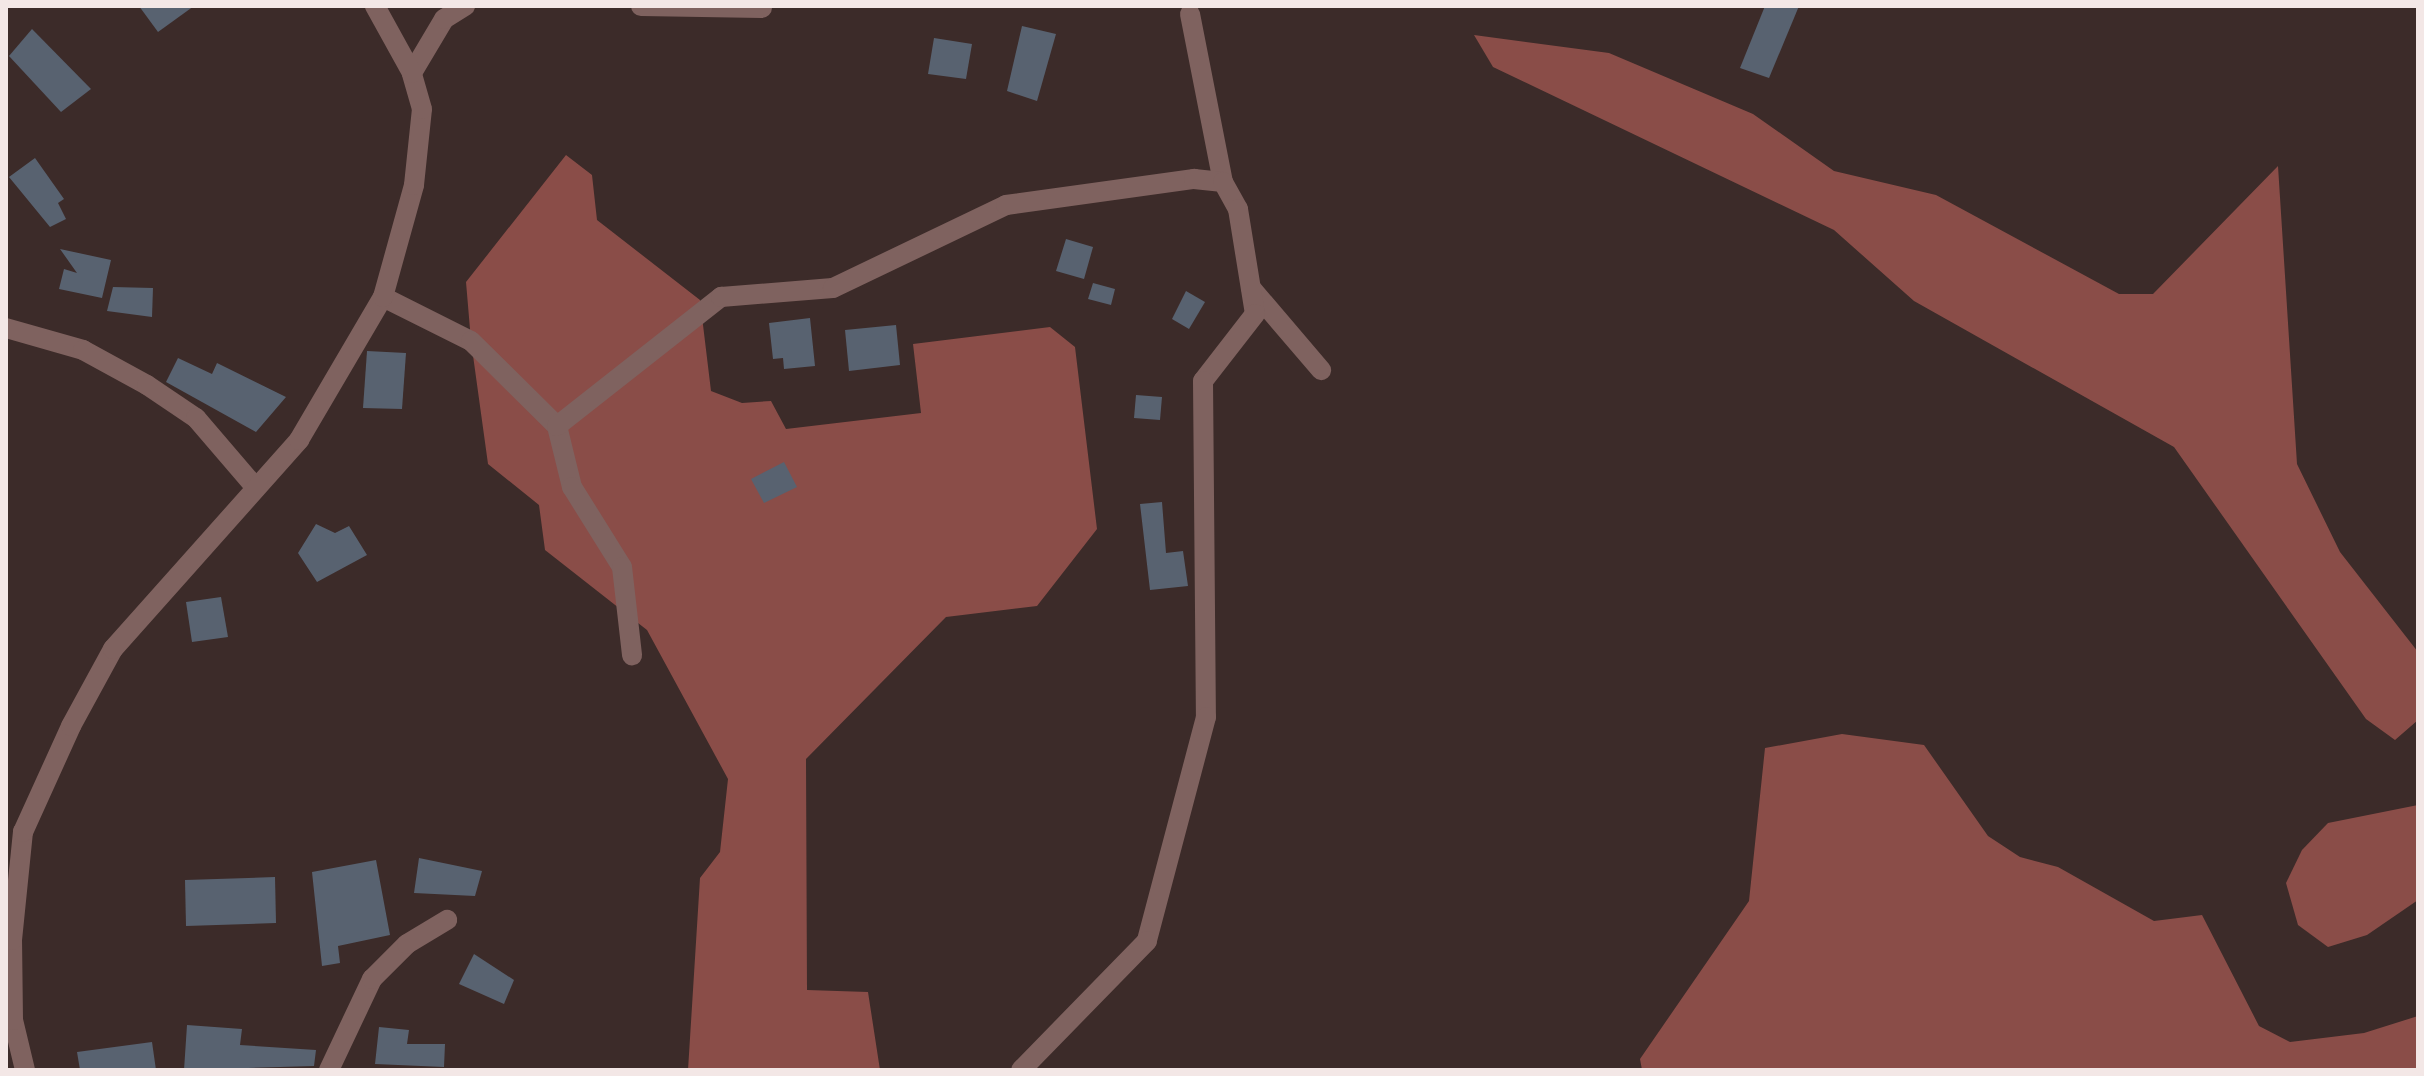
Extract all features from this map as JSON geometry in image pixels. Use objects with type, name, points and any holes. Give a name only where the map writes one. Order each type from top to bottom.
[{"type":"street","points":[[25,1070],[13,1020],[12,940],[23,832],[113,649],[256,488],[339,383],[383,297],[414,185],[422,109],[412,73],[375,6]]},
{"type":"street","points":[[412,73],[444,19],[465,6]]},
{"type":"street","points":[[641,6],[762,8]]},
{"type":"street","points":[[1021,1070],[1147,941],[1206,717],[1203,381],[1250,325],[1251,288],[1238,209],[1223,182],[1190,14]]},
{"type":"street","points":[[557,426],[721,297],[833,288],[1006,205],[1194,179],[1223,182]]},
{"type":"street","points":[[1251,288],[1321,370]]},
{"type":"street","points":[[383,297],[471,341],[557,426],[572,487],[622,567],[632,655]]},
{"type":"street","points":[[6,328],[83,350],[147,385],[196,418],[256,488]]},
{"type":"street","points":[[329,1070],[372,979],[407,944],[447,920]]},
{"type":"shaded area","points":[[1474,35],[1609,53],[1753,114],[1834,171],[1936,195],[2119,294],[2153,294],[2278,166],[2297,464],[2340,552],[2418,652],[2418,720],[2395,740],[2366,719],[2174,447],[1914,301],[1834,230],[1493,67]]},
{"type":"shaded area","points":[[566,155],[592,175],[597,220],[700,300],[711,391],[742,403],[771,401],[786,429],[921,413],[913,344],[1050,327],[1075,347],[1097,529],[1037,606],[946,617],[806,759],[807,990],[868,992],[880,1070],[688,1070],[700,878],[720,852],[728,779],[647,630],[545,550],[539,505],[488,464],[471,341],[466,282]]},
{"type":"shaded area","points":[[1842,734],[1924,745],[1988,836],[2020,857],[2058,867],[2154,921],[2202,915],[2259,1026],[2290,1042],[2364,1033],[2418,1016],[2418,1070],[1642,1070],[1640,1059],[1749,901],[1765,748]]},
{"type":"shaded area","points":[[2418,805],[2418,900],[2367,935],[2328,947],[2298,925],[2286,883],[2302,850],[2328,823]]},
{"type":"building","points":[[139,6],[194,6],[158,32]]},
{"type":"building","points":[[1765,6],[1799,6],[1769,78],[1740,68]]},
{"type":"building","points":[[1022,26],[1056,34],[1037,101],[1007,91]]},
{"type":"building","points":[[32,29],[91,89],[61,112],[9,56]]},
{"type":"building","points":[[934,38],[972,44],[966,79],[928,74]]},
{"type":"building","points":[[35,158],[64,199],[58,203],[66,219],[50,227],[9,177]]},
{"type":"building","points":[[1066,239],[1093,247],[1084,279],[1056,271]]},
{"type":"building","points":[[60,249],[111,260],[102,298],[59,289],[64,269],[77,273]]},
{"type":"building","points":[[1093,283],[1115,289],[1111,305],[1088,299]]},
{"type":"building","points":[[113,287],[153,288],[152,317],[107,311]]},
{"type":"building","points":[[1186,291],[1205,302],[1189,329],[1172,319]]},
{"type":"building","points":[[810,318],[815,366],[784,369],[783,358],[773,359],[769,323]]},
{"type":"building","points":[[896,325],[900,365],[849,371],[845,330]]},
{"type":"building","points":[[367,351],[406,353],[402,409],[363,408]]},
{"type":"building","points":[[178,358],[212,374],[217,363],[286,397],[256,432],[166,382]]},
{"type":"building","points":[[1136,395],[1162,397],[1160,420],[1134,418]]},
{"type":"building","points":[[784,462],[797,487],[764,503],[751,479]]},
{"type":"building","points":[[1162,502],[1166,553],[1183,551],[1188,586],[1150,590],[1140,504]]},
{"type":"building","points":[[316,524],[335,533],[349,526],[367,555],[317,582],[298,553]]},
{"type":"building","points":[[221,597],[228,637],[192,642],[186,602]]},
{"type":"building","points":[[419,858],[482,871],[475,896],[414,893]]},
{"type":"building","points":[[376,860],[390,935],[338,946],[340,963],[322,966],[312,872]]},
{"type":"building","points":[[275,877],[276,923],[186,926],[185,880]]},
{"type":"building","points":[[474,954],[514,980],[504,1004],[459,984]]},
{"type":"building","points":[[187,1025],[242,1029],[240,1045],[316,1050],[314,1066],[184,1070]]},
{"type":"building","points":[[379,1027],[409,1030],[407,1044],[445,1044],[444,1067],[375,1064]]},
{"type":"building","points":[[152,1042],[156,1070],[80,1070],[77,1052]]}]
